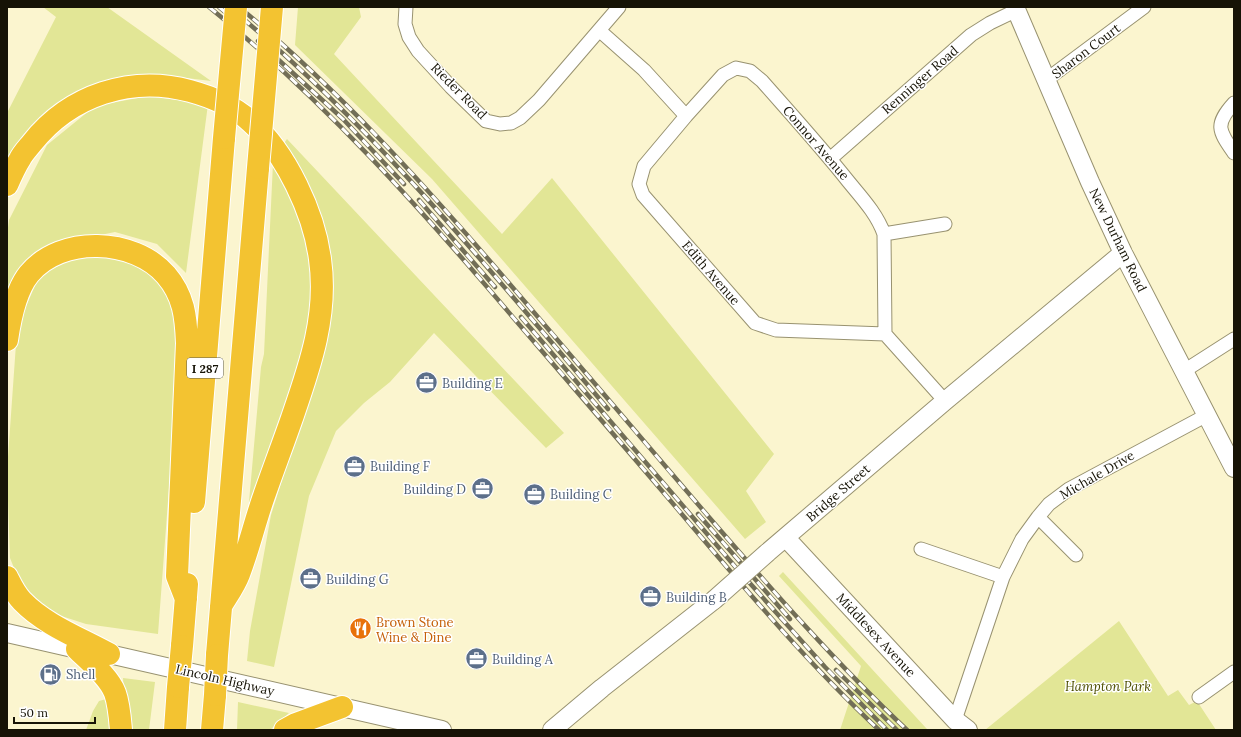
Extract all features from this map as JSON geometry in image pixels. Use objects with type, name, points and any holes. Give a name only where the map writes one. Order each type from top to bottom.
[{"type":"highway","name":"I 287","points":[[175,730],[236,7]]},
{"type":"highway","name":"I 287","points":[[212,730],[221,606],[272,7]]},
{"type":"highway","points":[[7,185],[20,158],[40,133],[64,112],[92,97],[119,88],[146,85],[177,88],[204,95],[228,105],[251,122],[270,142],[288,169],[311,220],[320,258],[322,292],[318,331],[309,370],[255,522],[239,576],[221,606]]},
{"type":"highway","points":[[7,340],[17,293],[29,273],[48,258],[73,247],[112,247],[137,255],[150,261],[166,274],[175,287],[182,300],[186,317],[187,343],[177,576],[186,599]]},
{"type":"highway","points":[[7,577],[16,594],[35,612],[52,624],[109,654]]},
{"type":"highway","points":[[77,649],[107,680],[115,693],[121,730]]},
{"type":"highway","points":[[285,730],[296,724],[342,707]]},
{"type":"street","name":"Rieder Road","points":[[406,7],[406,24],[409,37],[418,51],[486,121],[500,124],[511,123],[520,118],[535,104],[619,7]]},
{"type":"street","name":"Sharon Court","points":[[1046,80],[1144,7]]},
{"type":"street","name":"New Durham Road","points":[[1016,9],[1090,182],[1123,253],[1234,468]]},
{"type":"street","name":"Renninger Road","points":[[830,159],[971,35],[1016,9]]},
{"type":"street","points":[[600,30],[644,70],[686,116]]},
{"type":"street","name":"Connor Avenue","points":[[686,116],[723,75],[736,68],[750,71],[762,81],[830,159],[871,209],[880,223],[884,234],[885,334]]},
{"type":"street","points":[[1234,103],[1224,114],[1220,127],[1223,136],[1234,153]]},
{"type":"street","name":"Edith Avenue","points":[[686,116],[644,166],[639,184],[641,190],[643,195],[755,323],[776,330],[885,334]]},
{"type":"street","points":[[884,234],[945,224]]},
{"type":"street","name":"Bridge Street","points":[[552,730],[602,688],[714,600],[945,401],[1123,253]]},
{"type":"street","points":[[885,334],[945,401]]},
{"type":"street","points":[[1184,371],[1234,339]]},
{"type":"street","name":"Michale Drive","points":[[961,725],[1002,577],[1022,539],[1049,504],[1069,489],[1207,415]]},
{"type":"street","points":[[1038,518],[1076,555]]},
{"type":"street","name":"Middlesex Avenue","points":[[786,538],[961,725]]},
{"type":"street","points":[[921,549],[1002,577]]},
{"type":"street","name":"Lincoln Highway","points":[[7,633],[77,649],[109,654],[442,730]]},
{"type":"street","points":[[1199,697],[1234,672]]},
{"type":"green space","points":[[43,7],[107,7],[211,81],[153,74],[89,86],[42,117],[7,168],[7,113],[56,17]]},
{"type":"green space","points":[[298,7],[359,7],[361,17],[334,54],[502,234],[552,178],[774,454],[746,491],[766,522],[745,539],[432,179],[295,45]]},
{"type":"green space","points":[[148,96],[208,104],[186,273],[157,244],[115,232],[52,245],[7,289],[7,235],[9,220],[47,145],[95,106]]},
{"type":"green space","points":[[287,139],[564,433],[546,448],[434,333],[390,382],[364,403],[336,431],[309,496],[274,667],[247,661],[250,631],[271,515],[322,353],[329,267],[282,146]]},
{"type":"green space","points":[[273,163],[292,196],[309,242],[316,290],[309,345],[253,504],[249,502],[261,367],[264,354]]},
{"type":"green space","points":[[81,254],[121,256],[156,275],[183,324],[175,408],[158,634],[86,624],[52,613],[20,583],[10,558],[7,471],[16,344],[22,316],[39,276]]},
{"type":"green space","points":[[783,572],[928,730],[840,730],[861,666],[779,576]]},
{"type":"green space","name":"Hampton Park","points":[[1119,621],[1168,696],[1178,690],[1189,705],[1197,701],[1216,730],[985,730]]},
{"type":"green space","points":[[123,678],[155,682],[149,730],[126,730]]},
{"type":"green space","points":[[110,698],[112,730],[86,730],[93,711],[99,701]]},
{"type":"green space","points":[[238,702],[289,713],[270,730],[237,730]]},
{"type":"railway","points":[[209,7],[251,43],[332,118],[408,198],[481,280],[771,618],[797,647],[879,730]]},
{"type":"railway","points":[[219,7],[231,17]]},
{"type":"railway","points":[[229,7],[332,99],[428,199],[608,409]]},
{"type":"railway","points":[[239,7],[310,69],[409,170],[502,275],[780,599],[855,679],[907,730]]},
{"type":"railway","points":[[258,41],[343,119],[404,184]]},
{"type":"railway","points":[[419,200],[495,287]]},
{"type":"railway","points":[[521,317],[738,570],[825,667],[887,730]]},
{"type":"railway","points":[[698,514],[790,619]]},
{"type":"railway","points":[[836,670],[897,730]]},
{"type":"place","name":"Building E","points":[[427,383]]},
{"type":"place","name":"Building F","points":[[354,466]]},
{"type":"place","name":"Building D","points":[[482,489]]},
{"type":"place","name":"Building C","points":[[535,494]]},
{"type":"place","name":"Building G","points":[[310,579]]},
{"type":"place","name":"Building B","points":[[650,597]]},
{"type":"place","name":"Brown Stone Wine & Dine","points":[[361,629]]},
{"type":"place","name":"Building A","points":[[477,659]]},
{"type":"place","name":"Shell","points":[[51,674]]}]
